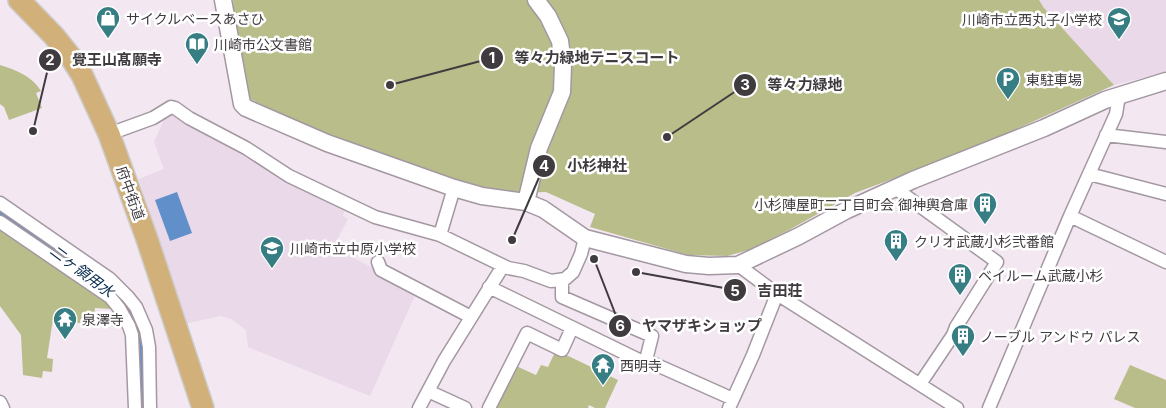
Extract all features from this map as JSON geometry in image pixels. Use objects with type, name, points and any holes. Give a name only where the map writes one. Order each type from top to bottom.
[{"type":"highway","name":"府中街道","points":[[19,0],[54,36],[70,56],[82,75],[109,134],[147,238],[203,408]]},
{"type":"street","points":[[223,0],[242,104],[246,108],[327,143],[454,188],[482,196],[526,202],[543,209],[585,238],[686,264],[709,266],[738,265],[895,188],[1044,128],[1105,100],[1166,81]]},
{"type":"street","points":[[526,202],[539,148],[562,92],[563,65],[560,41],[554,26],[536,0]]},
{"type":"street","points":[[989,408],[1070,216],[1116,114],[1119,95]]},
{"type":"street","points":[[109,134],[153,118],[171,107],[246,148],[289,176],[374,217],[440,235],[502,266],[551,281],[562,280],[573,272],[581,254],[585,238]]},
{"type":"street","points":[[1106,135],[1166,142]]},
{"type":"street","points":[[1089,174],[1166,194]]},
{"type":"street","points":[[440,235],[454,188]]},
{"type":"street","points":[[895,188],[997,262],[956,327],[953,335],[920,384]]},
{"type":"street","points":[[0,203],[110,280],[128,296],[143,321],[147,339],[150,408]]},
{"type":"street","points":[[11,210],[0,224],[100,290],[120,308],[132,335],[134,408]]},
{"type":"street","points":[[1070,216],[1166,262]]},
{"type":"street","points":[[378,262],[381,270],[471,316]]},
{"type":"street","points":[[738,265],[778,294],[957,408]]},
{"type":"street","points":[[420,408],[444,361],[502,266]]},
{"type":"street","points":[[562,280],[562,297],[652,336],[647,360]]},
{"type":"street","points":[[489,287],[643,362],[647,360],[731,404],[778,294]]},
{"type":"street","points":[[489,408],[527,333],[562,350],[572,328]]},
{"type":"street","points":[[428,391],[465,408]]},
{"type":"street","points":[[0,402],[3,408]]},
{"type":"shaded area","name":"川崎市立西丸子小学校","points":[[1039,0],[1166,0],[1166,72],[1114,85],[1044,8]]},
{"type":"shaded area","name":"川崎市立中原小学校","points":[[170,112],[345,209],[343,216],[348,219],[333,247],[417,291],[370,396],[248,347],[246,330],[231,319],[220,316],[184,324],[181,307],[139,179],[164,169],[154,142],[163,122],[162,116]]},
{"type":"green space","points":[[233,0],[1039,0],[1044,8],[1114,85],[972,149],[855,193],[749,250],[727,256],[688,255],[590,227],[595,214],[546,192],[517,193],[473,186],[302,125],[250,99],[234,18]]},
{"type":"green space","points":[[0,65],[18,71],[33,81],[41,91],[36,93],[42,108],[9,120],[4,107],[0,104]]},
{"type":"green space","points":[[0,231],[4,231],[102,298],[112,309],[95,308],[93,325],[53,319],[47,358],[53,359],[52,372],[43,371],[42,378],[23,375],[21,335],[0,306]]},
{"type":"green space","points":[[556,350],[618,380],[605,408],[595,408],[589,405],[588,408],[493,408],[514,365],[536,375],[541,365],[548,367]]},
{"type":"green space","points":[[1130,365],[1166,380],[1166,408],[1135,408],[1114,399]]},
{"type":"water","points":[[177,192],[192,233],[170,241],[155,200]]},
{"type":"waterway","name":"二ヶ領用水","points":[[0,211],[109,287],[121,300],[130,314],[140,343],[143,374],[143,408]]},
{"type":"place","name":"サイクルベースあさひ","points":[[108,39]]},
{"type":"place","name":"川崎市立西丸子小学校","points":[[1119,40]]},
{"type":"place","name":"川崎市公文書館","points":[[197,65]]},
{"type":"place","name":"等々力緑地テニスコート","points":[[390,85]]},
{"type":"place","name":"東駐車場","points":[[1008,100]]},
{"type":"place","name":"覺王山髙願寺","points":[[33,131]]},
{"type":"place","name":"等々力緑地","points":[[667,137]]},
{"type":"place","name":"小杉陣屋町二丁目町会 御神輿倉庫","points":[[985,225]]},
{"type":"place","name":"小杉神社","points":[[512,240]]},
{"type":"place","name":"ヤマザキショップ","points":[[594,259]]},
{"type":"place","name":"クリオ武蔵小杉弐番館","points":[[896,262]]},
{"type":"place","name":"川崎市立中原小学校","points":[[272,269]]},
{"type":"place","name":"吉田荘","points":[[636,272]]},
{"type":"place","name":"ベイルーム武蔵小杉","points":[[960,296]]},
{"type":"place","name":"泉澤寺","points":[[65,340]]},
{"type":"place","name":"ノーブル アンドウ パレス","points":[[963,357]]},
{"type":"place","name":"西明寺","points":[[603,386]]}]
